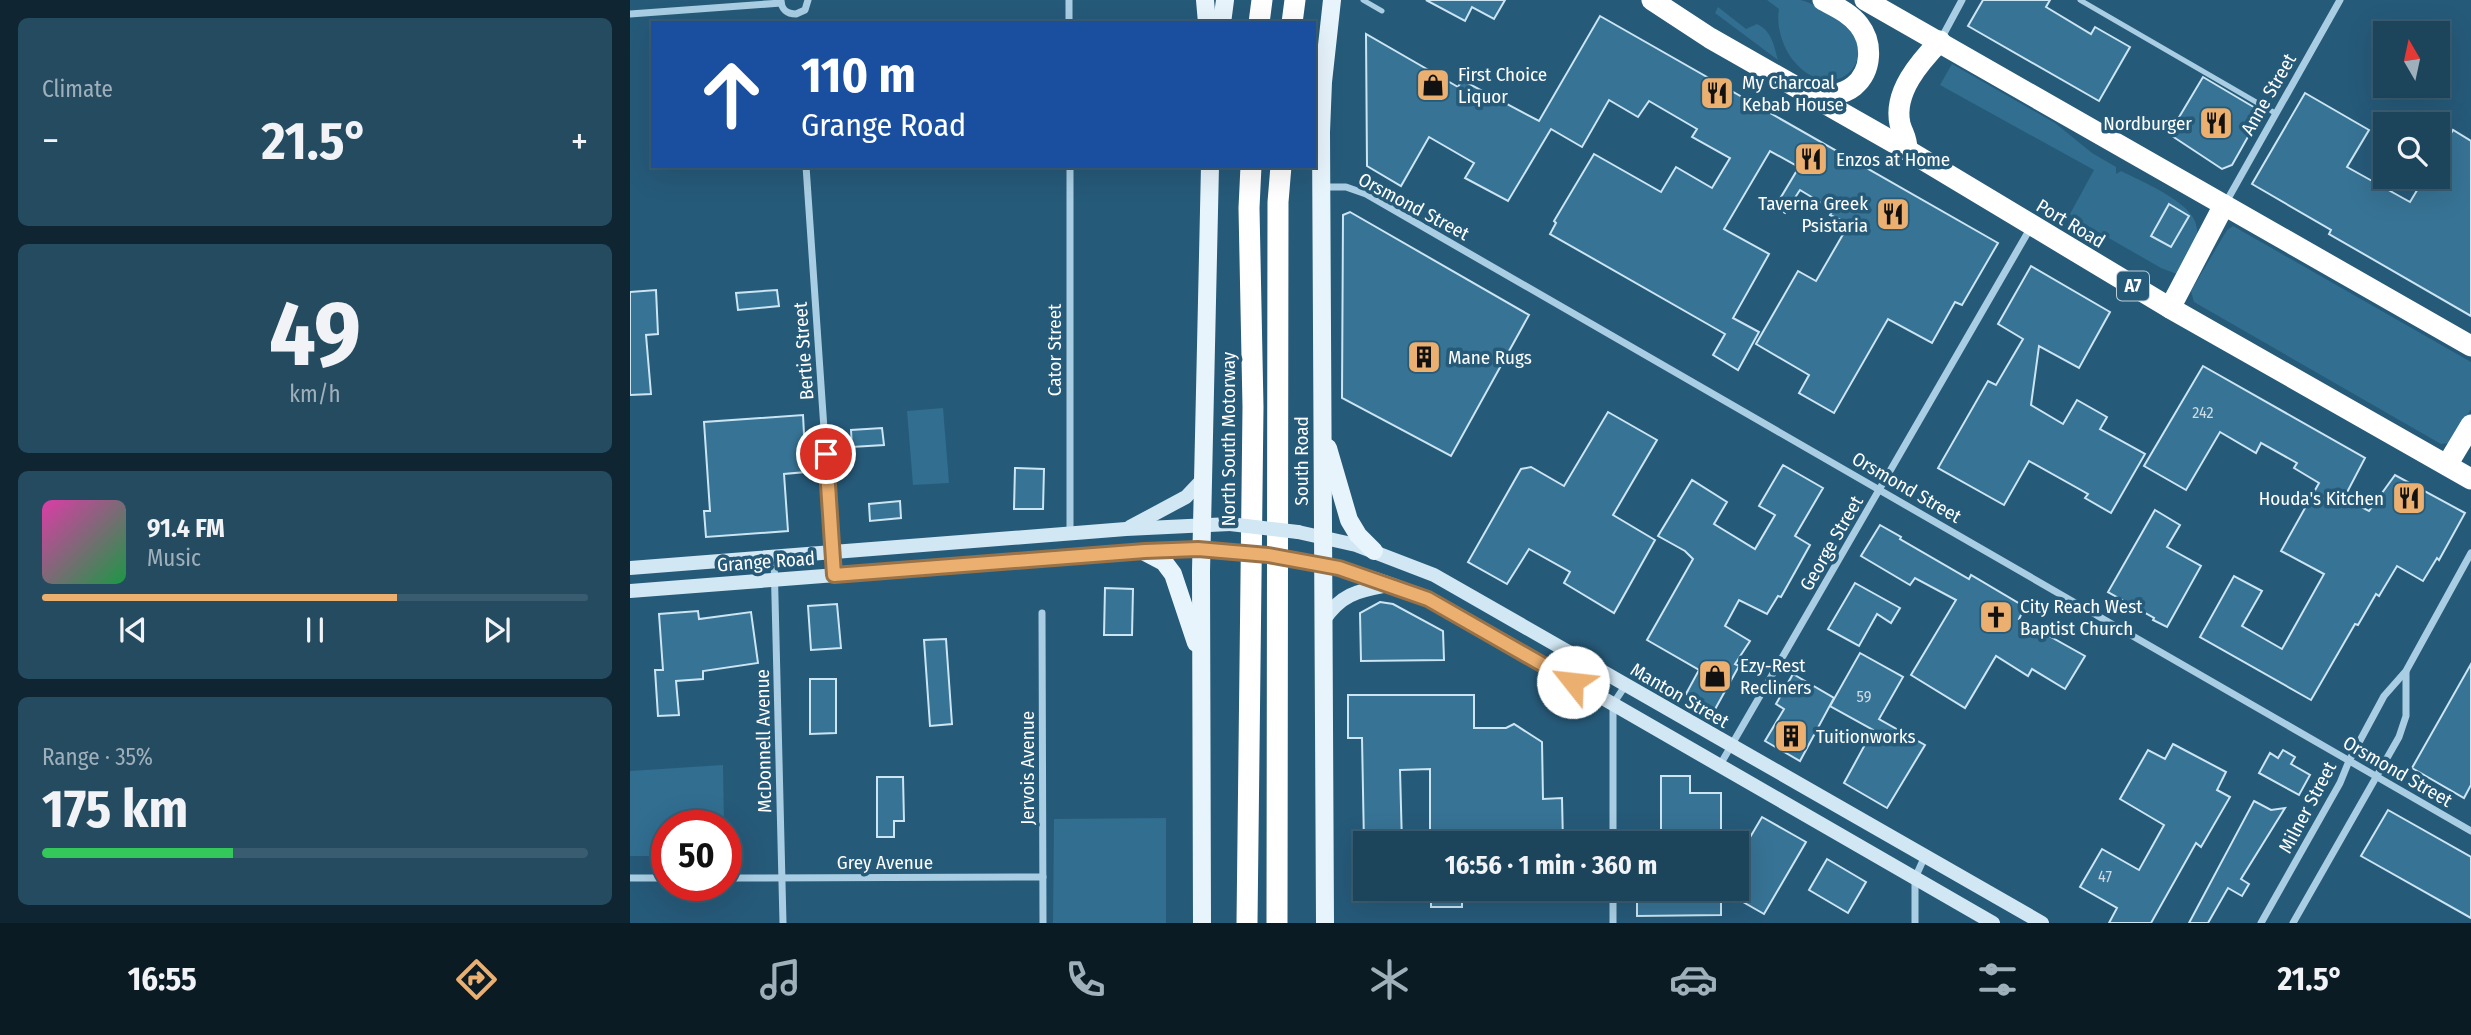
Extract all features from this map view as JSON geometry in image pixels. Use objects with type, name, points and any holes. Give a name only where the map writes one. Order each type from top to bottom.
[{"type":"highway","points":[[1259,21],[1262,0]]},
{"type":"highway","points":[[1292,21],[1295,0]]},
{"type":"highway","name":"Port Road","points":[[1652,0],[1710,38],[1907,150],[2170,308],[2471,479]]},
{"type":"highway","points":[[1811,96],[1830,95],[1852,88],[1865,70],[1869,57],[1866,40],[1858,24],[1849,15],[1822,0]]},
{"type":"highway","points":[[1866,0],[2471,346]]},
{"type":"highway","points":[[1907,150],[1907,137],[1900,125],[1899,104],[1917,67],[1940,41]]},
{"type":"highway","name":"North South Motorway","points":[[1247,923],[1253,407],[1249,208],[1251,168]]},
{"type":"highway","points":[[1277,923],[1278,216],[1281,168]]},
{"type":"highway","points":[[2170,308],[2224,205]]},
{"type":"highway","points":[[2447,466],[2471,425]]},
{"type":"main road","points":[[1205,0],[1207,21]]},
{"type":"main road","points":[[1222,21],[1225,0]]},
{"type":"main road","name":"South Road","points":[[1325,923],[1322,187],[1323,82],[1332,0]]},
{"type":"main road","points":[[1202,923],[1202,550],[1210,168]]},
{"type":"main road","points":[[1322,428],[1349,520],[1374,551]]},
{"type":"main road","points":[[1126,529],[1185,497],[1204,478]]},
{"type":"main road","name":"Grange Road","points":[[630,568],[1203,524]]},
{"type":"main road","name":"Manton Street","points":[[1203,524],[1230,524],[1323,537],[1374,551],[1443,579],[2042,923]]},
{"type":"main road","points":[[1145,551],[1164,562],[1173,574],[1202,667]]},
{"type":"main road","name":"Grange Road","points":[[630,591],[1145,551],[1231,551],[1322,564]]},
{"type":"main road","points":[[1322,564],[1391,584],[1448,609],[1993,923]]},
{"type":"main road","points":[[1323,621],[1336,603],[1348,595],[1391,584]]},
{"type":"street","points":[[630,14],[781,1],[787,12],[796,18],[805,9],[808,1],[818,0]]},
{"type":"street","points":[[1069,0],[1069,21]]},
{"type":"street","points":[[1940,41],[1962,0]]},
{"type":"street","name":"Anne Street","points":[[2224,205],[2340,0]]},
{"type":"street","name":"Bertie Street","points":[[806,168],[834,575]]},
{"type":"street","name":"Cator Street","points":[[1070,168],[1070,534]]},
{"type":"street","name":"Orsmond Street","points":[[1322,187],[1346,187],[1366,194],[2471,831]]},
{"type":"street","name":"George Street","points":[[1720,766],[2032,226]]},
{"type":"street","name":"Milner Street","points":[[2261,923],[2340,783],[2384,696],[2406,671],[2471,553]]},
{"type":"street","name":"McDonnell Avenue","points":[[774,558],[783,923]]},
{"type":"street","name":"Jervois Avenue","points":[[1042,613],[1043,923]]},
{"type":"street","name":"Milner Street","points":[[2293,923],[2399,737],[2406,716],[2406,671]]},
{"type":"street","points":[[1613,831],[1613,704],[1625,685]]},
{"type":"street","points":[[1915,923],[1915,878],[1925,855]]},
{"type":"street","name":"Grey Avenue","points":[[742,878],[1043,877]]},
{"type":"street","points":[[630,878],[651,878]]},
{"type":"street","points":[[1613,901],[1613,923]]},
{"type":"lane","points":[[1363,0],[1382,10]]},
{"type":"lane","points":[[2080,0],[2275,113]]},
{"type":"shaded area","points":[[1767,0],[1807,2],[1848,28],[1857,44],[1858,58],[1851,70],[1840,78],[1825,80],[1809,74],[1788,54],[1779,29],[1779,9]]},
{"type":"shaded area","points":[[1718,7],[1746,29],[1757,24],[1762,27],[1772,39],[1778,60],[1715,13]]},
{"type":"shaded area","points":[[1952,64],[2055,123],[2092,153],[2116,167],[2116,174],[2121,171],[2154,187],[2188,211],[2194,219],[2197,235],[2182,276],[2161,268],[2074,218],[2070,214],[2094,170],[1940,85]]},
{"type":"shaded area","points":[[2233,226],[2471,362],[2471,409],[2450,443],[2441,444],[2194,302],[2191,291],[2227,230]]},
{"type":"shaded area","points":[[943,408],[949,483],[913,485],[907,411]]},
{"type":"shaded area","points":[[723,765],[724,810],[651,810],[651,856],[630,856],[630,771]]},
{"type":"shaded area","points":[[1166,818],[1166,923],[1053,923],[1054,819]]},
{"type":"building","points":[[1426,0],[1505,0],[1494,19],[1472,7],[1465,21]]},
{"type":"building","points":[[1983,0],[2050,0],[2046,7],[2091,34],[2095,27],[2130,47],[2099,101],[1968,26]]},
{"type":"building","points":[[1600,16],[1998,243],[1962,305],[1955,302],[1932,343],[1888,319],[1834,413],[1799,393],[1809,375],[1756,344],[1798,271],[1816,281],[1849,224],[1830,215],[1833,210],[1800,190],[1785,213],[1775,207],[1799,167],[1770,151],[1724,229],[1769,254],[1733,318],[1759,332],[1738,370],[1713,355],[1725,334],[1550,234],[1556,223],[1554,221],[1594,154],[1661,192],[1676,167],[1712,188],[1730,158],[1692,137],[1697,129],[1649,101],[1638,117],[1609,100],[1582,147],[1551,129],[1508,201],[1465,178],[1474,163],[1429,137],[1401,186],[1367,166],[1366,34],[1458,87],[1462,80],[1539,121]]},
{"type":"building","name":"Nordburger","points":[[2203,77],[2262,112],[2232,165],[2222,169],[2169,134]]},
{"type":"building","points":[[2305,93],[2369,130],[2347,167],[2373,181],[2373,189],[2387,189],[2410,202],[2418,189],[2450,189],[2450,135],[2453,130],[2471,141],[2471,316],[2329,234],[2331,230],[2252,184]]},
{"type":"building","points":[[2169,204],[2189,216],[2171,247],[2151,236]]},
{"type":"building","name":"Mane Rugs","points":[[1350,212],[1529,315],[1451,456],[1342,398],[1343,215]]},
{"type":"building","points":[[2031,266],[2110,312],[2079,368],[2039,346],[2031,405],[2063,424],[2077,400],[2107,417],[2100,429],[2145,454],[2111,513],[2085,498],[2088,494],[2029,461],[2004,505],[1938,468],[1988,381],[1996,385],[2023,339],[1998,324]]},
{"type":"building","points":[[656,290],[658,334],[646,335],[651,394],[630,395],[630,292]]},
{"type":"building","points":[[777,290],[779,306],[738,310],[736,293]]},
{"type":"building","points":[[2203,366],[2365,458],[2344,498],[2369,511],[2395,475],[2465,513],[2439,560],[2437,558],[2423,581],[2397,566],[2358,625],[2355,624],[2311,700],[2200,637],[2234,576],[2262,591],[2242,626],[2282,649],[2324,574],[2281,551],[2319,483],[2294,468],[2297,463],[2261,443],[2256,453],[2220,432],[2186,490],[2144,466]]},
{"type":"building","points":[[1608,412],[1657,440],[1613,515],[1655,540],[1614,613],[1564,583],[1570,572],[1529,549],[1507,584],[1468,562],[1521,469],[1531,467],[1564,486]]},
{"type":"building","points":[[803,415],[806,472],[784,474],[788,531],[706,537],[704,511],[710,511],[704,422]]},
{"type":"building","points":[[882,428],[884,445],[852,447],[851,430]]},
{"type":"building","points":[[1783,465],[1823,488],[1795,536],[1810,545],[1781,597],[1778,596],[1767,614],[1739,600],[1725,626],[1750,641],[1735,664],[1739,666],[1714,711],[1686,694],[1699,670],[1647,640],[1693,559],[1685,551],[1658,536],[1692,480],[1727,502],[1714,524],[1755,549],[1775,515],[1759,506]]},
{"type":"building","points":[[1015,468],[1044,469],[1043,509],[1014,509]]},
{"type":"building","points":[[900,501],[901,518],[870,521],[869,504]]},
{"type":"building","points":[[2155,510],[2180,525],[2167,547],[2201,566],[2167,627],[2108,592]]},
{"type":"building","points":[[1880,525],[1969,579],[1971,575],[2025,607],[2019,619],[2085,656],[2065,689],[2032,669],[2028,676],[1996,656],[1965,708],[1911,675],[1956,600],[1915,578],[1910,585],[1861,556]]},
{"type":"building","points":[[1855,583],[1900,608],[1891,623],[1877,614],[1859,646],[1828,629]]},
{"type":"building","points":[[1105,588],[1133,589],[1132,635],[1104,635]]},
{"type":"building","points":[[1380,602],[1393,604],[1443,631],[1444,660],[1361,661],[1360,613]]},
{"type":"building","points":[[837,604],[841,648],[811,650],[808,606]]},
{"type":"building","points":[[698,611],[699,619],[751,612],[758,663],[703,671],[703,679],[676,681],[679,715],[658,716],[655,670],[663,670],[659,614]]},
{"type":"building","points":[[946,639],[952,724],[930,726],[924,640]]},
{"type":"building","points":[[1860,653],[1903,677],[1879,719],[1925,745],[1887,808],[1844,783],[1873,730],[1830,706]]},
{"type":"building","points":[[2471,664],[2471,785],[2464,798],[2412,768]]},
{"type":"building","points":[[1793,674],[1834,698],[1800,761],[1765,741],[1784,709],[1776,704]]},
{"type":"building","points":[[810,679],[836,679],[836,733],[810,734]]},
{"type":"building","points":[[1348,695],[1474,695],[1474,728],[1506,728],[1514,724],[1542,742],[1543,799],[1562,798],[1563,831],[1430,831],[1430,769],[1400,770],[1402,831],[1364,831],[1362,738],[1348,738]]},
{"type":"building","points":[[2173,744],[2226,772],[2217,790],[2230,797],[2201,847],[2196,843],[2151,923],[2109,923],[2117,908],[2080,887],[2102,849],[2139,870],[2164,825],[2120,799],[2148,750],[2165,759]]},
{"type":"building","points":[[2283,750],[2295,757],[2291,764],[2310,775],[2299,795],[2259,773],[2270,753],[2278,758]]},
{"type":"building","points":[[1661,776],[1690,776],[1690,793],[1721,793],[1721,831],[1661,831]]},
{"type":"building","points":[[877,777],[903,777],[904,821],[894,821],[894,837],[877,837]]},
{"type":"building","points":[[2254,801],[2271,810],[2285,808],[2241,879],[2249,884],[2242,896],[2228,888],[2208,923],[2189,923]]},
{"type":"building","points":[[2388,810],[2471,857],[2471,918],[2361,856]]},
{"type":"building","points":[[1762,817],[1806,842],[1764,914],[1741,901],[1749,901],[1749,839]]},
{"type":"building","points":[[1827,859],[1866,882],[1848,913],[1809,890]]},
{"type":"building","points":[[1431,901],[1462,901],[1462,907],[1431,907]]},
{"type":"building","points":[[1637,901],[1721,901],[1721,915],[1637,916]]},
{"type":"place","name":"First Choice Liquor","points":[[1433,85]]},
{"type":"place","name":"My Charcoal Kebab House","points":[[1717,93]]},
{"type":"place","name":"Nordburger","points":[[2216,123]]},
{"type":"place","name":"Enzos at Home","points":[[1811,159]]},
{"type":"place","name":"Taverna Greek Psistaria","points":[[1893,214]]},
{"type":"place","name":"Mane Rugs","points":[[1424,357]]},
{"type":"place","name":"Houda's Kitchen","points":[[2409,498]]},
{"type":"place","name":"City Reach West Baptist Church","points":[[1996,617]]},
{"type":"place","name":"Ezy-Rest Recliners","points":[[1715,676]]},
{"type":"place","name":"Tuitionworks","points":[[1791,736]]},
{"type":"route","points":[[826,454],[834,575],[1145,551],[1198,549],[1268,555],[1339,568],[1428,599],[1573,682]]}]
